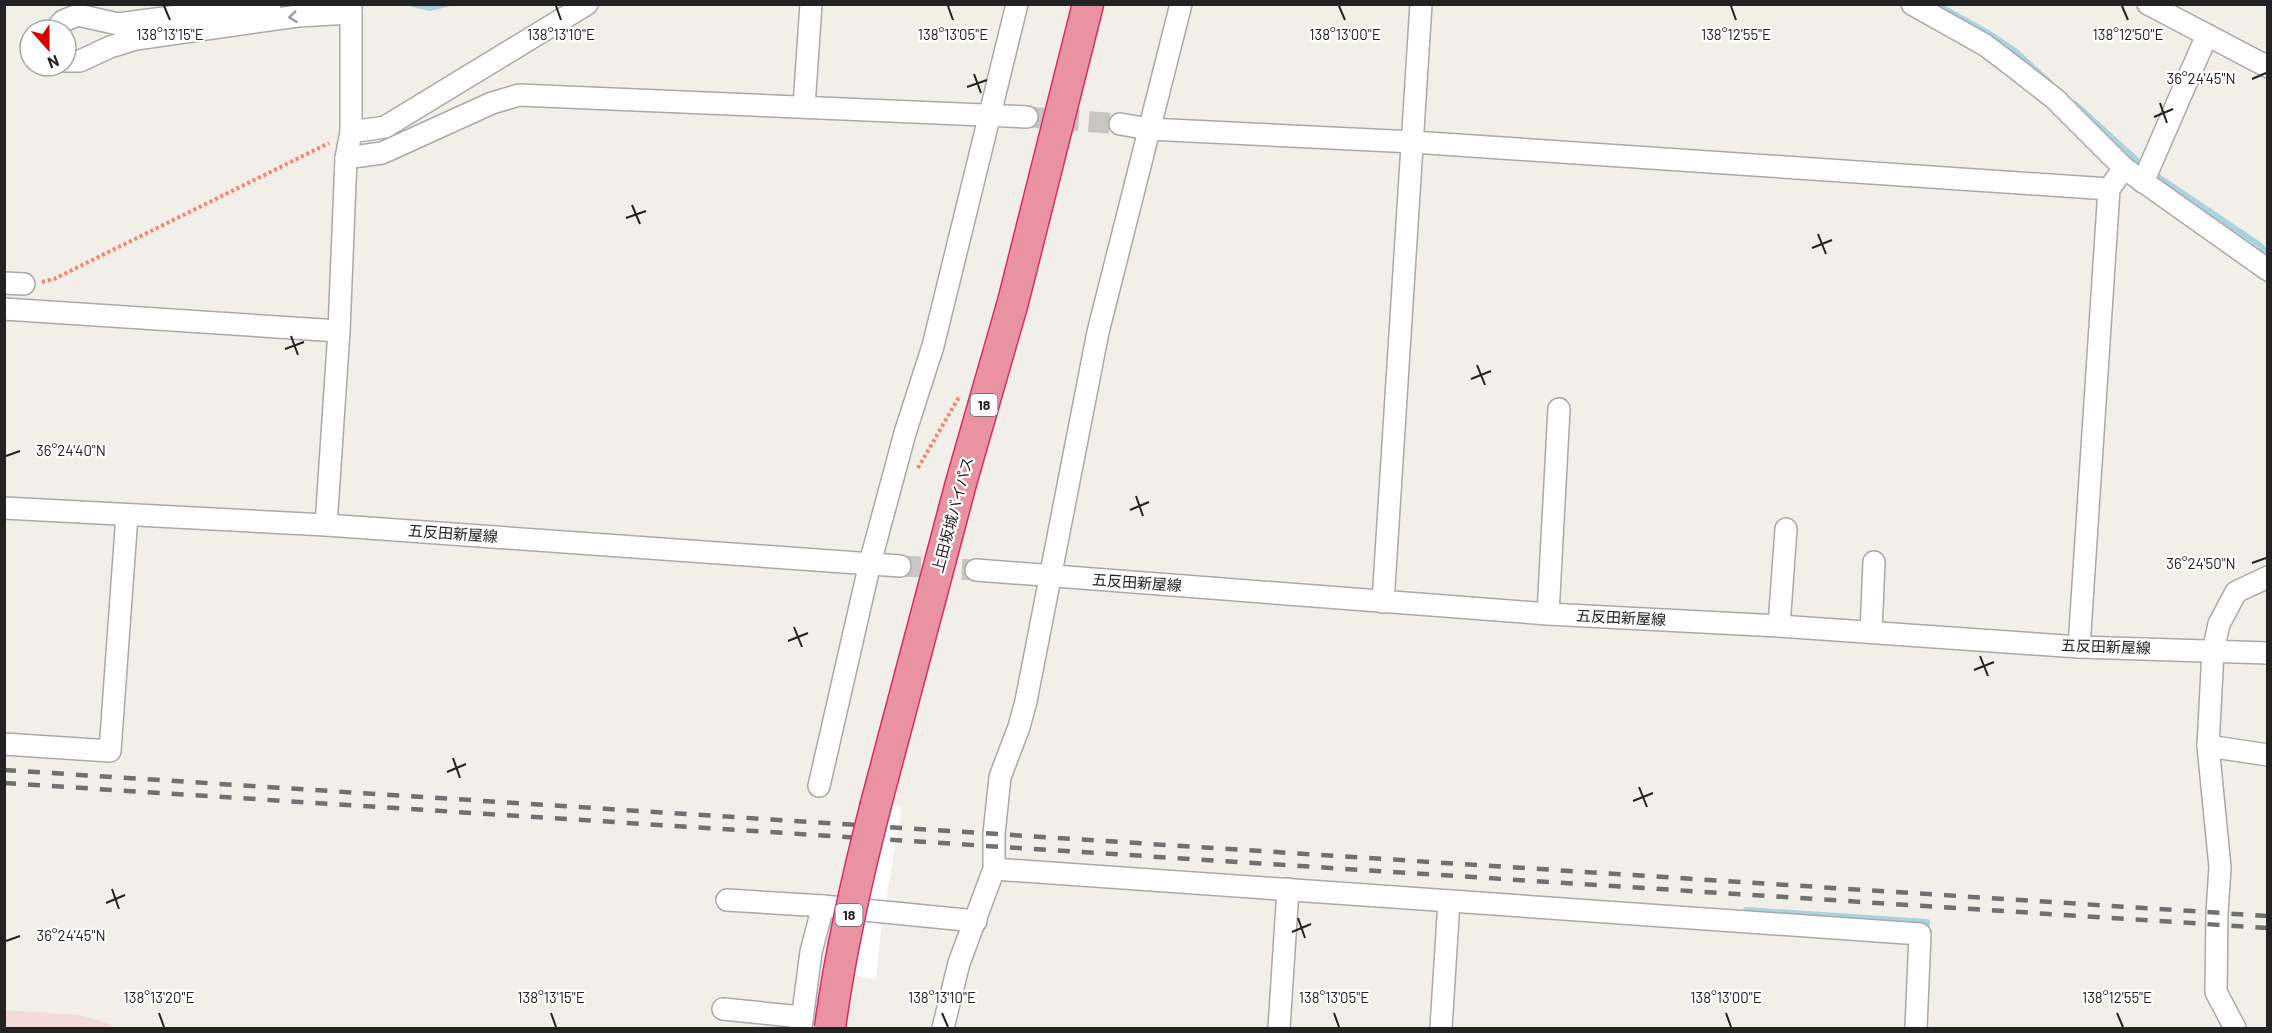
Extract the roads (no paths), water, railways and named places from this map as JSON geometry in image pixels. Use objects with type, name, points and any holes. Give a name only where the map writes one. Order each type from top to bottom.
[{"type":"highway","name":"上田坂城バイパス","points":[[830,1029],[837,973],[855,882],[961,483],[1013,302],[1088,4]]},
{"type":"street","points":[[70,18],[78,15],[118,24],[270,4]]},
{"type":"street","points":[[351,132],[385,127],[587,4]]},
{"type":"street","points":[[804,106],[811,4]]},
{"type":"street","points":[[819,786],[870,563],[905,433],[933,346],[1017,4]]},
{"type":"street","points":[[943,1029],[959,963],[994,869],[994,834],[1000,777],[1026,701],[1098,332],[1181,4]]},
{"type":"street","points":[[1383,602],[1421,4]]},
{"type":"street","points":[[1912,4],[1985,45],[2055,99],[2124,168],[2268,270]]},
{"type":"street","points":[[2148,4],[2173,10],[2207,35],[2268,67]]},
{"type":"street","points":[[78,61],[110,46],[136,39],[351,9],[351,132],[346,158],[339,331],[326,525]]},
{"type":"street","points":[[2143,182],[2207,35]]},
{"type":"street","points":[[346,158],[382,153],[492,103],[519,95],[1027,117]]},
{"type":"street","points":[[1120,124],[1149,129],[1413,142],[2109,189]]},
{"type":"street","points":[[2079,647],[2109,189],[2124,168]]},
{"type":"street","points":[[4,309],[339,331]]},
{"type":"street","points":[[1548,614],[1559,409]]},
{"type":"street","name":"五反田新屋線","points":[[4,508],[326,525],[900,566]]},
{"type":"street","points":[[4,744],[110,751],[127,515]]},
{"type":"street","points":[[1779,626],[1786,529]]},
{"type":"street","points":[[1871,632],[1874,561]]},
{"type":"street","name":"五反田新屋線","points":[[976,570],[1548,614],[1779,626],[2079,647],[2268,653]]},
{"type":"street","points":[[2235,1029],[2216,992],[2220,867],[2208,746],[2213,651],[2219,624],[2236,592],[2268,577]]},
{"type":"street","points":[[2208,746],[2268,755]]},
{"type":"street","points":[[994,869],[1920,934],[1916,1029]]},
{"type":"street","points":[[1279,1029],[1288,889]]},
{"type":"street","points":[[727,900],[823,906],[976,921]]},
{"type":"street","points":[[1441,1029],[1449,901]]},
{"type":"street","points":[[723,1009],[801,1023],[811,952],[823,906]]},
{"type":"waterway","points":[[413,4],[430,8],[446,4]]},
{"type":"waterway","points":[[1936,4],[2015,51],[2049,82]]},
{"type":"waterway","points":[[2075,104],[2142,165]]},
{"type":"waterway","points":[[2154,174],[2268,253]]},
{"type":"waterway","points":[[1746,910],[1927,922],[1927,924]]},
{"type":"tunnel","points":[[1027,117],[1120,124]]},
{"type":"tunnel","points":[[900,566],[976,570]]},
{"type":"railway","points":[[4,770],[2268,916]]},
{"type":"railway","points":[[4,783],[2268,928]]}]
